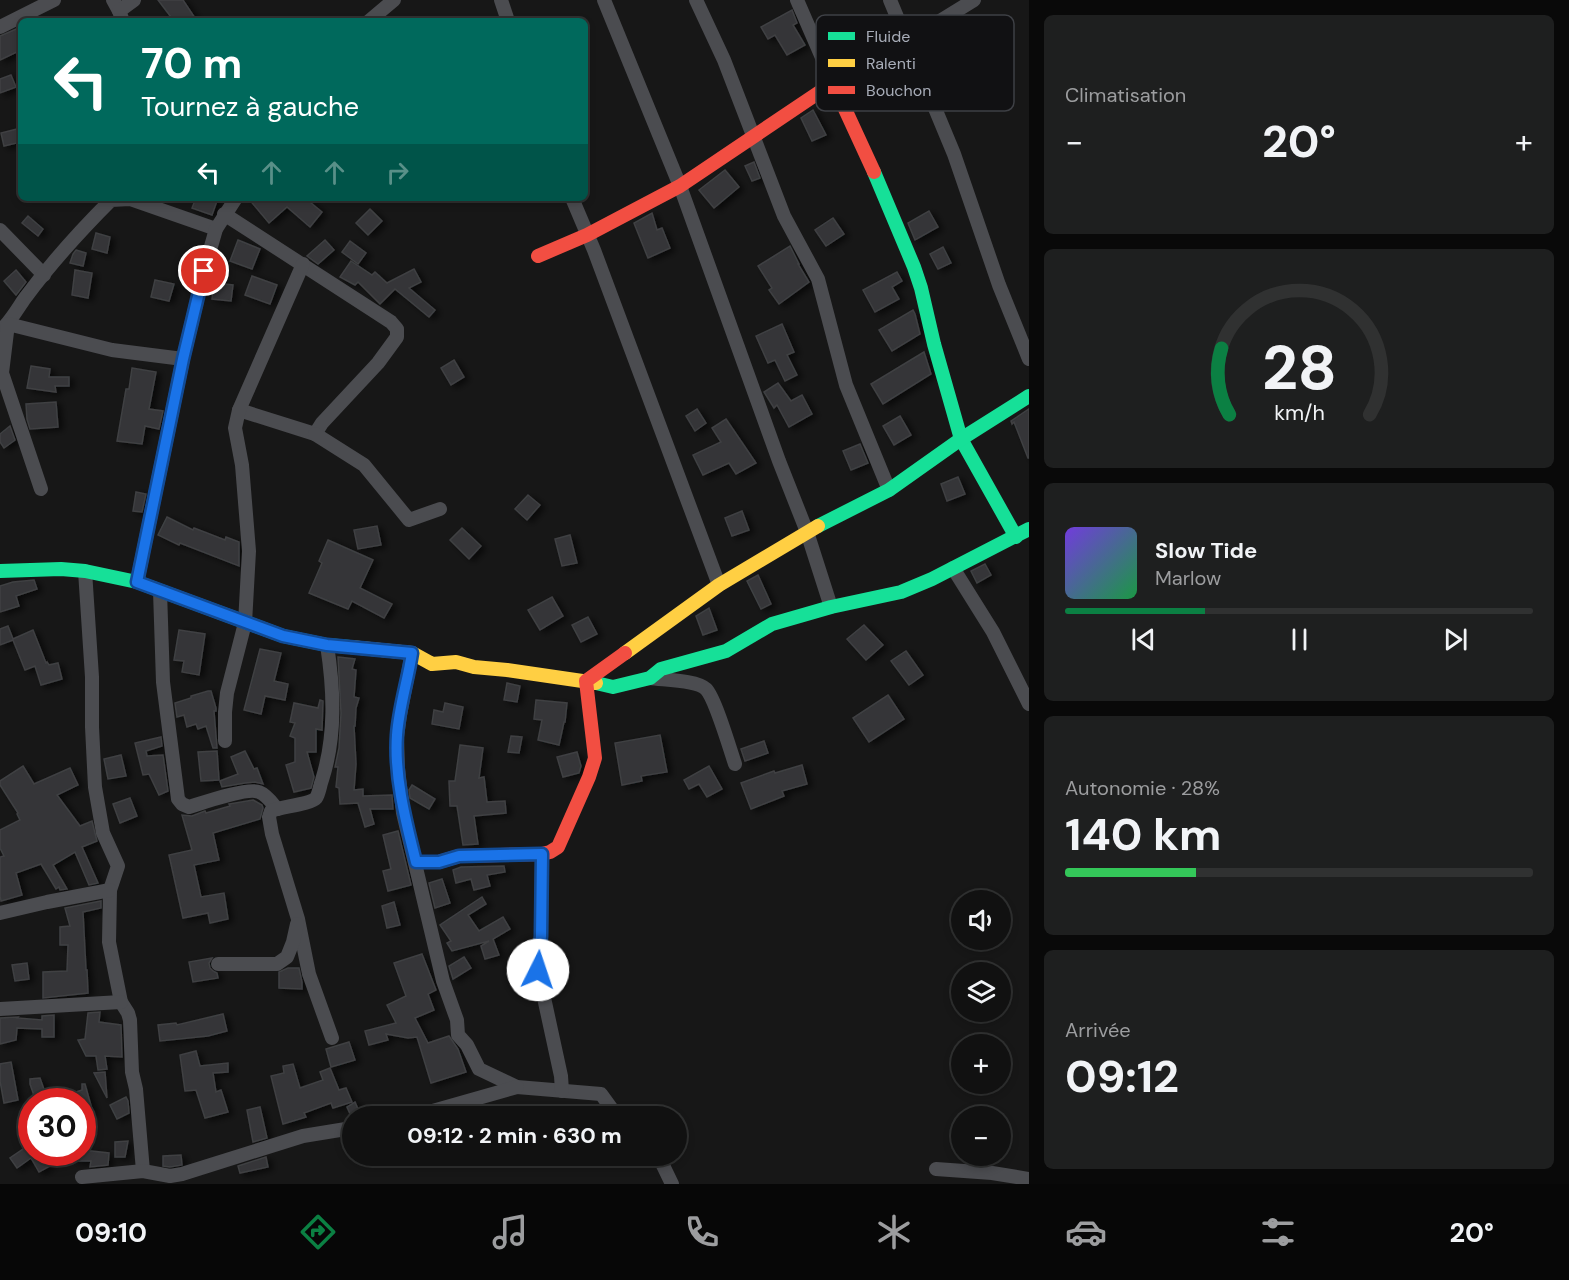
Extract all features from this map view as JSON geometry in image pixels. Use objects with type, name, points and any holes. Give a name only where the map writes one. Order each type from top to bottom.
[{"type":"street","points":[[0,27],[54,0]]},
{"type":"street","points":[[118,11],[134,0]]},
{"type":"street","points":[[373,18],[394,0]]},
{"type":"street","points":[[501,0],[507,18]]},
{"type":"street","points":[[604,0],[680,186],[807,532],[831,607]]},
{"type":"street","points":[[696,0],[724,60],[784,216],[818,279],[846,385],[889,490]]},
{"type":"street","points":[[797,0],[816,44]]},
{"type":"street","points":[[890,0],[896,15]]},
{"type":"street","points":[[950,15],[974,0]]},
{"type":"street","points":[[538,256],[587,235],[680,186],[816,94]]},
{"type":"street","points":[[847,111],[914,267],[962,439],[1016,537]]},
{"type":"street","points":[[936,111],[954,154],[999,285],[1029,359]]},
{"type":"street","points":[[41,489],[2,373],[4,328],[25,298],[87,224],[110,201]]},
{"type":"street","points":[[136,201],[216,229]]},
{"type":"street","points":[[137,582],[183,359],[204,271],[216,229],[234,201]]},
{"type":"street","points":[[573,201],[719,585]]},
{"type":"street","points":[[224,214],[391,322],[397,329],[397,337],[378,363],[353,388],[315,434]]},
{"type":"street","points":[[0,230],[45,275]]},
{"type":"street","points":[[225,741],[227,693],[244,623],[249,551],[242,465],[235,428],[239,410],[303,264]]},
{"type":"street","points":[[4,328],[112,350],[183,359]]},
{"type":"street","points":[[586,681],[719,585],[807,532],[889,490],[1029,396]]},
{"type":"street","points":[[239,410],[315,434],[364,465],[409,520],[440,508]]},
{"type":"street","points":[[650,678],[661,669],[726,651],[772,624],[831,607],[902,592],[1029,529]]},
{"type":"street","points":[[953,568],[993,632],[1029,704]]},
{"type":"street","points":[[2,572],[30,569],[85,571],[137,582],[283,636],[327,645],[412,653],[432,664],[456,662],[474,667],[586,681],[613,687],[650,678],[693,683],[705,688],[712,698],[735,764]]},
{"type":"street","points":[[85,571],[90,633],[95,787],[103,833],[118,866],[110,890],[109,942],[121,1002],[130,1020],[132,1072],[136,1089],[143,1171]]},
{"type":"street","points":[[160,591],[163,682],[178,799],[189,807],[253,790],[266,797],[277,809]]},
{"type":"street","points":[[327,645],[333,714],[326,765],[315,798],[271,811],[269,817],[298,919],[309,974],[332,1038]]},
{"type":"street","points":[[412,653],[397,737],[398,768],[403,813],[443,981],[457,1020],[458,1035],[467,1045],[479,1068],[517,1087]]},
{"type":"street","points":[[416,862],[439,862],[465,855],[542,854],[558,847],[595,758],[586,681]]},
{"type":"street","points":[[542,854],[541,936],[538,970],[561,1076],[562,1091]]},
{"type":"street","points":[[0,913],[110,890]]},
{"type":"street","points":[[218,964],[277,964],[287,957],[298,919]]},
{"type":"street","points":[[0,1009],[121,1002]]},
{"type":"street","points":[[450,1106],[517,1087],[601,1094],[610,1106]]},
{"type":"street","points":[[82,1177],[143,1171],[170,1176],[182,1174],[303,1136],[342,1130]]},
{"type":"street","points":[[663,1166],[672,1184]]},
{"type":"street","points":[[936,1169],[992,1173],[1029,1179]]},
{"type":"building","points":[[158,0],[183,0],[195,18],[172,18]]},
{"type":"building","points":[[792,10],[797,23],[793,25],[805,45],[787,55],[775,35],[768,39],[761,27]]},
{"type":"building","points":[[18,28],[18,51],[0,60],[0,36]]},
{"type":"building","points":[[11,75],[16,87],[0,93],[0,79]]},
{"type":"building","points":[[813,110],[826,135],[812,141],[801,118]]},
{"type":"building","points":[[18,129],[18,143],[4,146],[1,133]]},
{"type":"building","points":[[754,162],[760,178],[752,181],[745,166]]},
{"type":"building","points":[[725,170],[739,187],[714,208],[699,190]]},
{"type":"building","points":[[195,201],[217,201],[212,215],[192,208]]},
{"type":"building","points":[[251,201],[309,201],[322,212],[310,227],[287,207],[269,223]]},
{"type":"building","points":[[370,209],[382,221],[368,235],[356,223]]},
{"type":"building","points":[[929,211],[938,227],[915,240],[908,223]]},
{"type":"building","points":[[652,213],[657,230],[662,228],[670,248],[648,258],[634,223]]},
{"type":"building","points":[[28,216],[43,229],[38,236],[22,223]]},
{"type":"building","points":[[833,218],[844,234],[826,246],[815,230]]},
{"type":"building","points":[[96,233],[110,237],[107,253],[92,249]]},
{"type":"building","points":[[238,240],[260,249],[252,269],[230,261]]},
{"type":"building","points":[[325,240],[334,250],[318,264],[307,256]]},
{"type":"building","points":[[350,241],[366,253],[358,264],[342,252]]},
{"type":"building","points":[[790,246],[809,282],[779,304],[769,290],[772,288],[758,266]]},
{"type":"building","points":[[943,247],[951,263],[938,269],[930,254]]},
{"type":"building","points":[[76,250],[86,253],[83,266],[70,263]]},
{"type":"building","points":[[351,261],[372,275],[375,272],[387,283],[414,269],[421,282],[409,288],[435,310],[429,317],[395,289],[380,304],[358,282],[355,285],[340,277]]},
{"type":"building","points":[[16,270],[26,282],[16,295],[4,281]]},
{"type":"building","points":[[75,270],[92,273],[88,298],[72,295]]},
{"type":"building","points":[[897,272],[902,281],[892,287],[899,299],[875,312],[863,290]]},
{"type":"building","points":[[252,276],[277,285],[270,304],[245,295]]},
{"type":"building","points":[[155,280],[174,284],[169,301],[151,297]]},
{"type":"building","points":[[214,283],[233,285],[231,301],[212,299]]},
{"type":"building","points":[[913,310],[920,334],[892,351],[879,330]]},
{"type":"building","points":[[782,324],[794,352],[787,355],[797,375],[785,381],[775,360],[768,363],[756,336]]},
{"type":"building","points":[[924,352],[931,374],[883,404],[871,384]]},
{"type":"building","points":[[454,360],[464,377],[451,385],[441,368]]},
{"type":"building","points":[[31,366],[50,369],[49,377],[69,377],[69,386],[55,386],[56,392],[27,388]]},
{"type":"building","points":[[132,368],[156,372],[149,409],[163,411],[159,429],[145,426],[142,444],[117,441]]},
{"type":"building","points":[[778,383],[791,401],[802,395],[812,414],[789,427],[777,405],[774,408],[764,392]]},
{"type":"building","points":[[56,402],[58,427],[30,429],[26,404]]},
{"type":"building","points":[[697,409],[706,423],[695,431],[686,416]]},
{"type":"building","points":[[1029,409],[1028,458],[1014,422],[1012,424],[1011,421]]},
{"type":"building","points":[[900,416],[911,435],[894,445],[883,426]]},
{"type":"building","points":[[726,419],[756,463],[736,474],[729,463],[703,475],[693,455],[721,442],[712,428]]},
{"type":"building","points":[[10,426],[15,440],[4,448],[0,442],[0,434]]},
{"type":"building","points":[[860,444],[868,463],[851,470],[843,451]]},
{"type":"building","points":[[958,477],[965,494],[947,501],[941,484]]},
{"type":"building","points":[[136,492],[146,494],[142,512],[133,511]]},
{"type":"building","points":[[528,495],[540,505],[527,520],[515,509]]},
{"type":"building","points":[[742,511],[749,530],[732,536],[725,518]]},
{"type":"building","points":[[167,517],[193,530],[194,528],[225,540],[226,537],[239,542],[239,566],[180,543],[179,545],[158,535]]},
{"type":"building","points":[[377,526],[381,545],[358,549],[354,530]]},
{"type":"building","points":[[462,528],[481,546],[469,559],[450,540]]},
{"type":"building","points":[[570,535],[577,563],[562,566],[555,539]]},
{"type":"building","points":[[328,540],[373,560],[360,588],[392,604],[384,618],[352,601],[348,609],[309,593],[322,563],[319,561]]},
{"type":"building","points":[[985,564],[991,575],[977,583],[971,571]]},
{"type":"building","points":[[758,575],[771,604],[761,609],[747,581]]},
{"type":"building","points":[[34,580],[37,589],[16,596],[19,606],[0,612],[0,586]]},
{"type":"building","points":[[552,597],[563,616],[540,630],[528,610]]},
{"type":"building","points":[[709,608],[717,630],[703,635],[696,616]]},
{"type":"building","points":[[588,617],[597,634],[581,642],[572,625]]},
{"type":"building","points":[[864,625],[883,645],[866,660],[847,639]]},
{"type":"building","points":[[8,626],[13,639],[33,630],[46,663],[49,665],[58,663],[62,679],[41,685],[35,666],[25,670],[13,640],[0,645],[0,629]]},
{"type":"building","points":[[179,630],[205,634],[199,675],[182,672],[184,661],[174,660]]},
{"type":"building","points":[[260,649],[281,653],[274,681],[288,684],[285,700],[265,696],[261,714],[244,710]]},
{"type":"building","points":[[906,651],[923,675],[909,685],[891,661]]},
{"type":"building","points":[[338,657],[355,659],[352,669],[356,670],[354,697],[359,698],[354,726],[356,764],[354,790],[363,789],[363,796],[392,795],[393,809],[370,809],[374,824],[365,827],[358,803],[340,804],[339,788],[336,787],[338,767],[335,767],[339,748],[341,713]]},
{"type":"building","points":[[507,683],[520,686],[517,702],[504,700]]},
{"type":"building","points":[[211,691],[216,708],[214,711],[217,748],[213,748],[206,726],[198,729],[196,724],[187,727],[184,715],[177,717],[175,703]]},
{"type":"building","points":[[888,695],[904,719],[869,742],[853,718]]},
{"type":"building","points":[[320,700],[323,701],[322,730],[316,729],[316,752],[307,752],[314,777],[311,788],[294,792],[286,765],[295,762],[295,738],[290,736],[295,723],[290,722],[294,703],[318,708]]},
{"type":"building","points":[[536,700],[567,703],[559,745],[538,740],[542,720],[534,719]]},
{"type":"building","points":[[445,703],[463,707],[459,729],[432,724],[434,710],[443,712]]},
{"type":"building","points":[[660,735],[667,772],[641,776],[642,781],[622,785],[615,743]]},
{"type":"building","points":[[511,736],[522,737],[519,753],[508,752]]},
{"type":"building","points":[[161,737],[162,746],[146,751],[147,756],[163,755],[168,791],[159,795],[149,774],[143,775],[135,743]]},
{"type":"building","points":[[764,741],[768,753],[745,761],[741,749]]},
{"type":"building","points":[[460,745],[483,748],[479,778],[484,777],[487,802],[505,801],[506,813],[474,816],[478,844],[463,845],[457,806],[450,806],[449,781],[455,781]]},
{"type":"building","points":[[217,751],[219,780],[201,781],[198,752]]},
{"type":"building","points":[[245,751],[254,769],[257,768],[263,784],[255,782],[222,787],[220,781],[238,774],[231,757]]},
{"type":"building","points":[[577,752],[581,766],[579,773],[563,777],[557,757]]},
{"type":"building","points":[[121,755],[126,776],[108,779],[104,759]]},
{"type":"building","points":[[802,765],[807,784],[782,791],[784,796],[751,809],[741,783],[774,771],[775,773]]},
{"type":"building","points":[[23,766],[34,784],[70,768],[78,785],[57,795],[80,826],[92,821],[97,841],[82,847],[98,883],[89,885],[75,852],[53,865],[67,889],[60,890],[59,887],[56,889],[41,864],[16,873],[22,895],[1,901],[0,857],[4,856],[0,848],[0,830],[20,820],[0,785],[0,781]]},
{"type":"building","points":[[709,766],[722,789],[707,797],[699,784],[689,789],[684,780]]},
{"type":"building","points":[[412,785],[435,799],[429,809],[410,798],[409,790]]},
{"type":"building","points":[[130,798],[137,816],[120,823],[113,804]]},
{"type":"building","points":[[253,800],[262,805],[260,819],[213,833],[219,860],[194,865],[201,897],[224,893],[228,919],[210,923],[208,913],[183,918],[169,855],[192,850],[182,815],[192,816],[230,806],[229,804]]},
{"type":"building","points":[[398,831],[411,885],[388,891],[383,871],[391,869],[383,835]]},
{"type":"building","points":[[504,866],[505,872],[487,875],[490,886],[474,890],[471,879],[456,883],[453,870],[461,867]]},
{"type":"building","points":[[442,879],[450,903],[435,908],[429,883]]},
{"type":"building","points":[[482,897],[486,904],[468,915],[479,931],[503,917],[510,929],[493,939],[499,955],[485,959],[481,946],[489,941],[452,951],[447,943],[451,941],[440,925]]},
{"type":"building","points":[[101,901],[101,908],[83,912],[88,993],[43,998],[43,972],[67,971],[68,945],[60,945],[60,927],[70,926],[65,908]]},
{"type":"building","points":[[394,902],[400,925],[387,928],[382,906]]},
{"type":"building","points":[[422,954],[436,990],[428,994],[434,1010],[415,1018],[428,1043],[449,1036],[458,1049],[466,1072],[431,1083],[417,1037],[408,1038],[386,1034],[388,1040],[369,1045],[365,1031],[396,1023],[387,1005],[406,996],[394,963]]},
{"type":"building","points":[[464,957],[471,968],[453,979],[449,966]]},
{"type":"building","points":[[212,958],[209,963],[210,968],[217,973],[218,978],[193,982],[189,962]]},
{"type":"building","points":[[27,963],[29,979],[15,981],[12,965]]},
{"type":"building","points":[[288,968],[299,968],[302,989],[279,988],[279,972]]},
{"type":"building","points":[[100,1012],[99,1022],[121,1025],[122,1057],[105,1056],[107,1069],[98,1070],[96,1056],[86,1056],[78,1040],[85,1039],[88,1013]]},
{"type":"building","points":[[223,1014],[227,1031],[208,1036],[160,1041],[158,1025],[176,1023],[177,1025]]},
{"type":"building","points":[[54,1015],[54,1037],[42,1037],[42,1029],[17,1028],[16,1040],[0,1044],[0,1018],[18,1017],[42,1020],[42,1016]]},
{"type":"building","points":[[349,1042],[355,1060],[331,1067],[326,1049]]},
{"type":"building","points":[[196,1051],[200,1066],[228,1063],[228,1072],[213,1073],[216,1092],[221,1090],[228,1112],[205,1118],[196,1090],[185,1091],[180,1055]]},
{"type":"building","points":[[11,1062],[18,1100],[4,1103],[0,1064]]},
{"type":"building","points":[[293,1064],[300,1088],[323,1080],[320,1072],[330,1068],[339,1090],[346,1088],[352,1102],[333,1108],[331,1103],[304,1113],[306,1117],[283,1124],[271,1076],[284,1073],[283,1066]]},
{"type":"building","points":[[105,1072],[107,1098],[94,1073]]},
{"type":"building","points":[[40,1078],[43,1088],[31,1088],[30,1079]]},
{"type":"building","points":[[126,1097],[129,1113],[117,1119],[110,1105]]},
{"type":"building","points":[[260,1107],[267,1138],[253,1142],[247,1110]]},
{"type":"building","points":[[128,1141],[125,1157],[115,1157],[115,1142]]},
{"type":"building","points":[[96,1152],[109,1153],[108,1165],[90,1167],[96,1166]]},
{"type":"building","points":[[18,1153],[20,1166],[17,1168],[10,1158]]},
{"type":"building","points":[[181,1155],[182,1165],[163,1166],[163,1156]]},
{"type":"building","points":[[266,1157],[268,1167],[240,1173],[238,1166]]},
{"type":"building","points":[[36,1166],[50,1166],[39,1172]]},
{"type":"traffic: fast","points":[[874,172],[921,288],[961,439],[1016,537]]},
{"type":"traffic: fast","points":[[818,526],[889,490],[961,439],[1029,396]]},
{"type":"traffic: fast","points":[[596,683],[613,687],[650,678],[661,669],[726,651],[772,624],[831,607],[901,592],[932,579],[1029,529]]},
{"type":"traffic: fast","points":[[0,571],[61,569],[85,571],[137,582],[283,636],[350,647]]},
{"type":"traffic: slow","points":[[625,653],[719,585],[818,526]]},
{"type":"traffic: slow","points":[[350,647],[412,653],[432,664],[456,662],[474,667],[596,683]]},
{"type":"traffic: jam","points":[[538,256],[587,235],[680,186],[816,94]]},
{"type":"traffic: jam","points":[[846,111],[874,172]]},
{"type":"traffic: jam","points":[[416,862],[439,862],[459,856],[542,854],[558,847],[595,758],[586,681],[625,653]]},
{"type":"route","points":[[204,271],[183,359],[137,582],[283,636],[327,645],[412,653],[397,737],[403,813],[416,862],[439,862],[459,856],[542,854],[541,936],[538,970]]}]
